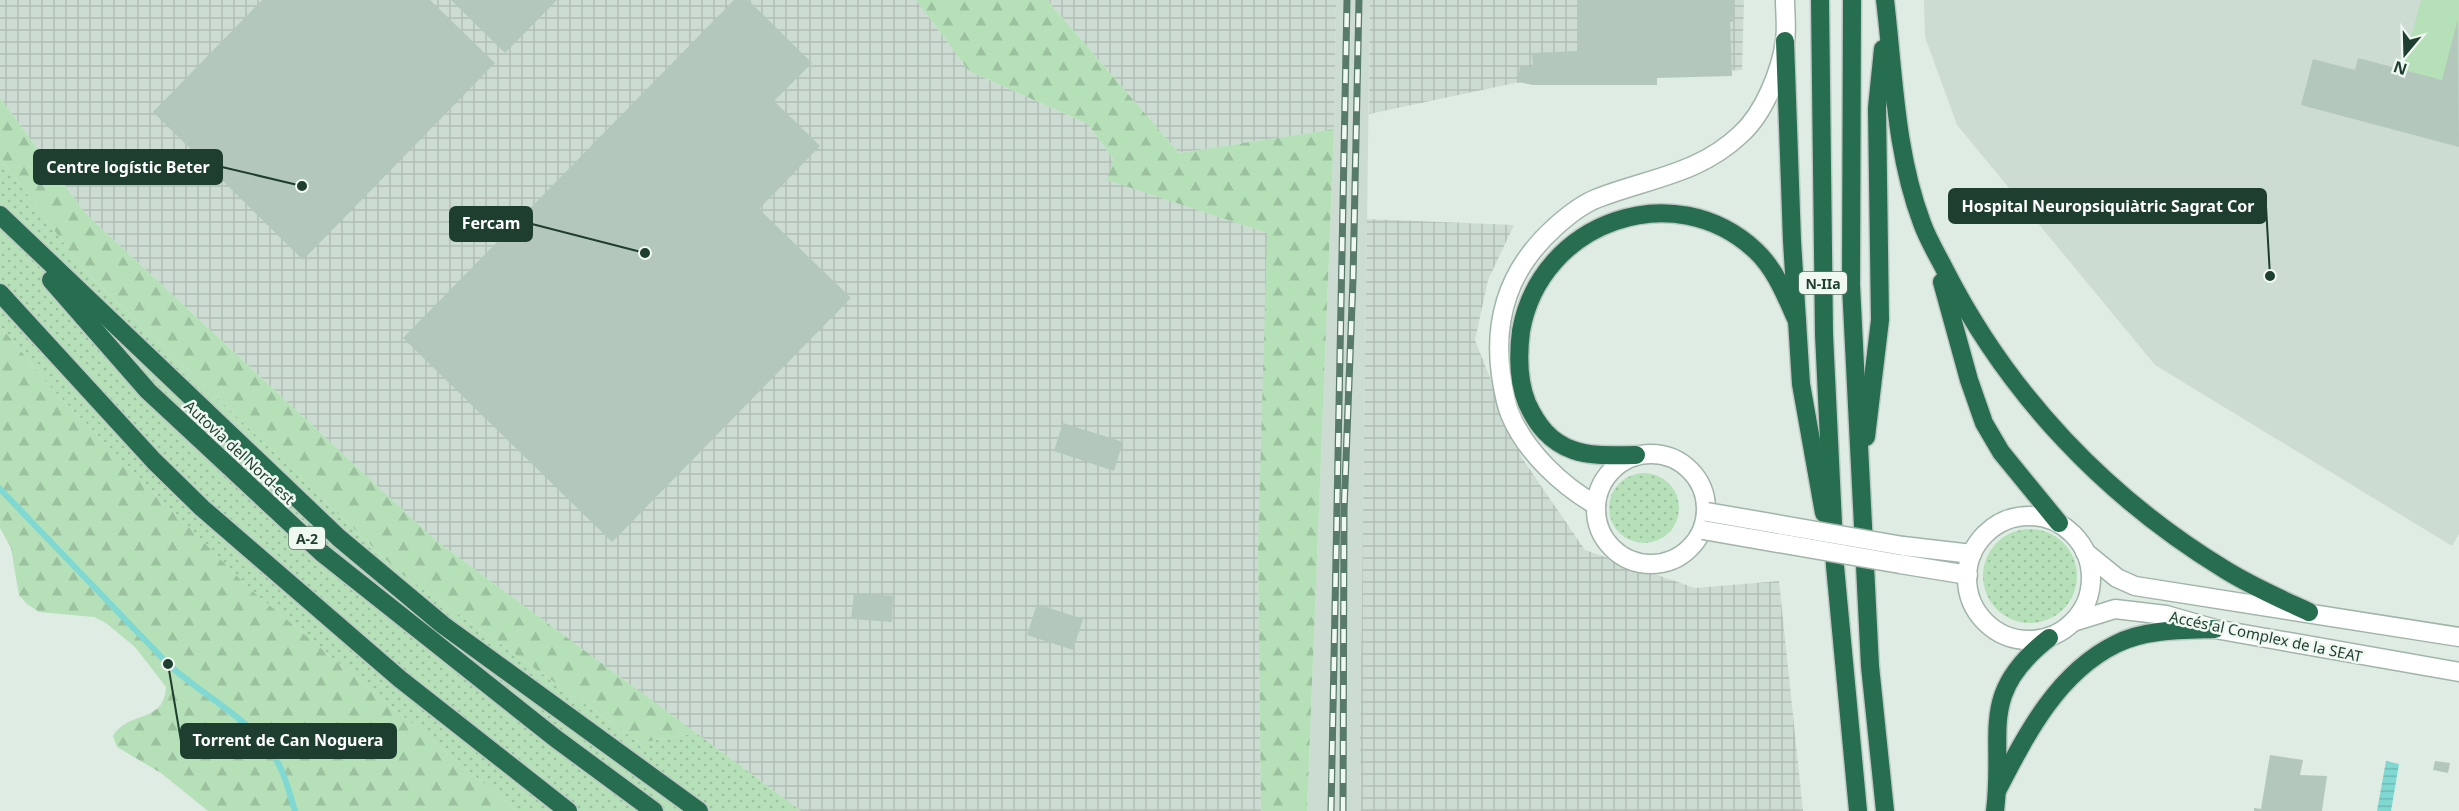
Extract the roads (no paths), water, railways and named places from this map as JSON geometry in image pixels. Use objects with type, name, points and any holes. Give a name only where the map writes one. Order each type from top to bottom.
[{"type":"highway","name":"N-IIa","points":[[1820,0],[1824,334],[1835,566],[1858,811]]},
{"type":"highway","name":"N-IIa","points":[[1852,0],[1851,285],[1870,666],[1885,811]]},
{"type":"highway","points":[[1860,478],[1880,320],[1877,108],[1886,3]]},
{"type":"highway","points":[[1886,3],[1896,109],[1906,166],[1922,223],[1962,303],[1999,362],[2060,437],[2121,491],[2196,551],[2226,570],[2309,612]]},
{"type":"highway","points":[[1785,40],[1801,384],[1815,470],[1835,566]]},
{"type":"highway","points":[[1636,455],[1574,450],[1551,439],[1535,420],[1524,395],[1519,370],[1523,319],[1538,283],[1562,253],[1596,230],[1639,213],[1676,213],[1699,218],[1735,234],[1757,252],[1780,282],[1797,321]]},
{"type":"highway","points":[[0,215],[339,538],[443,625],[699,811]]},
{"type":"highway","name":"Autovia del Nord-est","points":[[0,222],[148,391],[322,553],[555,738],[654,811]]},
{"type":"highway","points":[[1931,243],[1969,380],[1984,423],[2001,452],[2059,523]]},
{"type":"highway","points":[[0,293],[154,461],[202,508],[400,679],[568,811]]},
{"type":"highway","points":[[1997,791],[2057,690],[2080,668],[2116,643],[2174,631],[2215,628]]},
{"type":"highway","points":[[1995,811],[2000,700],[2007,682],[2021,662],[2049,639]]},
{"type":"street","points":[[1596,505],[1580,496],[1550,470],[1509,414],[1498,356],[1500,321],[1513,281],[1531,249],[1563,220],[1595,199],[1680,173],[1718,155],[1743,132],[1763,103],[1776,72],[1785,40],[1785,0]]},
{"type":"street","points":[[1636,455],[1666,455],[1692,471],[1700,483],[1705,521],[1697,540],[1680,557],[1657,564],[1633,561],[1622,556],[1605,539],[1599,528],[1596,505],[1602,481],[1610,469],[1636,455]]},
{"type":"street","points":[[2049,639],[2032,642],[2016,639],[1985,625],[1969,597],[1968,575],[1972,554],[1986,533],[2008,519],[2034,515],[2059,523]]},
{"type":"street","points":[[1705,521],[1902,555],[1968,575]]},
{"type":"street","name":"Accés al Complex de la SEAT","points":[[2059,523],[2070,530],[2085,552],[2117,578],[2135,586],[2459,637]]},
{"type":"street","name":"Accés al Complex de la SEAT","points":[[2073,622],[2089,588],[2085,552]]},
{"type":"street","points":[[1902,555],[1972,554]]},
{"type":"street","name":"Accés al Complex de la SEAT","points":[[2049,639],[2073,622],[2115,609],[2166,615],[2215,628],[2459,672]]},
{"type":"water","points":[[2386,761],[2399,764],[2391,811],[2377,811]]},
{"type":"waterway","points":[[0,489],[168,664],[256,734],[281,768],[295,811]]},
{"type":"railway","points":[[1331,811],[1347,0]]},
{"type":"railway","points":[[1343,811],[1344,511],[1353,279],[1359,0]]},
{"type":"place","name":"Centre logístic Beter","points":[[302,186]]},
{"type":"place","name":"Fercam","points":[[645,253]]},
{"type":"place","name":"Hospital Neuropsiquiàtric Sagrat Cor","points":[[2270,276]]},
{"type":"place","name":"Torrent de Can Noguera","points":[[168,664]]}]
